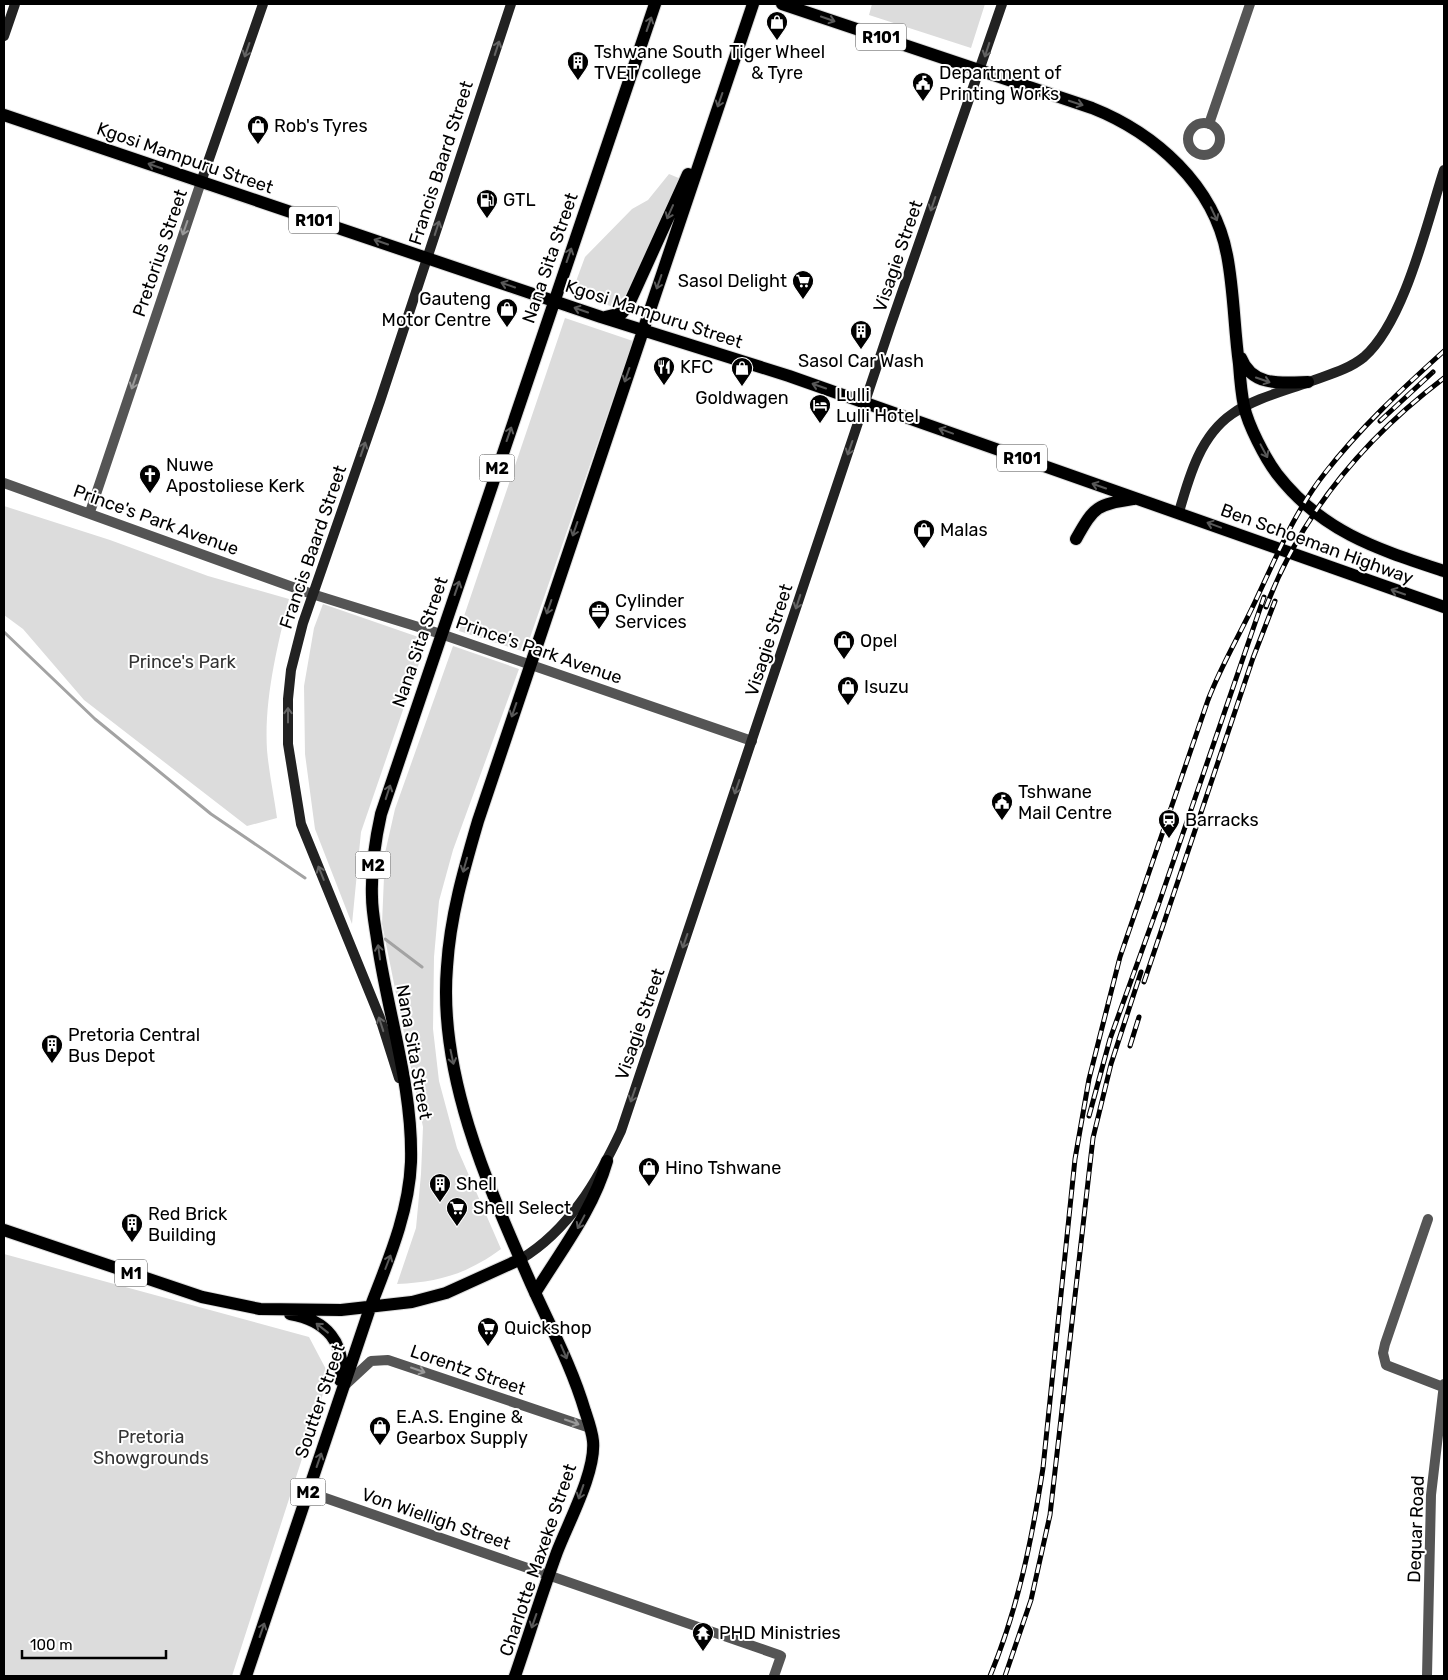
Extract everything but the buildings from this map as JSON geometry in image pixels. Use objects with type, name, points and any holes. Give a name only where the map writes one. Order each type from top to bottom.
[{"type":"main road","name":"Nana Sita Street","points":[[370,1308],[400,1226],[409,1189],[411,1162],[408,1103],[382,972],[372,898],[373,864],[381,814],[655,4]]},
{"type":"main road","name":"Nana Sita Street","points":[[521,1259],[472,1134],[457,1083],[449,1042],[446,969],[452,922],[462,877],[478,821],[753,4]]},
{"type":"main road","name":"R101","points":[[782,4],[1112,116],[1152,142],[1187,173],[1208,201],[1223,238],[1232,284],[1236,346],[1244,407]]},
{"type":"main road","name":"Kgosi Mampuru Street","points":[[4,115],[601,317],[865,402],[1179,512]]},
{"type":"main road","points":[[601,317],[622,314],[628,306],[674,204],[708,137]]},
{"type":"main road","points":[[1236,346],[1247,371],[1258,378],[1277,383],[1308,382]]},
{"type":"main road","name":"Ben Schoeman Highway","points":[[1244,407],[1276,473],[1304,502],[1333,526],[1353,538],[1444,571]]},
{"type":"main road","points":[[1076,539],[1090,514],[1100,506],[1136,498]]},
{"type":"main road","name":"Ben Schoeman Highway","points":[[1179,512],[1444,608]]},
{"type":"main road","points":[[1353,538],[1444,562]]},
{"type":"main road","points":[[535,1292],[579,1225],[599,1185],[607,1161]]},
{"type":"main road","name":"M1","points":[[4,1230],[202,1297],[260,1309],[341,1310],[412,1302],[446,1293],[521,1259]]},
{"type":"main road","name":"Charlotte Maxeke Street","points":[[515,1676],[550,1574],[581,1494],[592,1458],[593,1442],[563,1348],[521,1259]]},
{"type":"main road","name":"Soutter Street","points":[[246,1676],[370,1308]]},
{"type":"main road","points":[[260,1309],[307,1319],[326,1330],[335,1340],[340,1352],[342,1366],[332,1422]]},
{"type":"street","points":[[4,36],[15,4]]},
{"type":"street","name":"Pretorius Street","points":[[90,512],[263,4]]},
{"type":"street","name":"Francis Baard Street","points":[[408,1103],[380,1018],[304,834],[296,799],[288,744],[288,699],[295,650],[312,594],[427,258],[511,4]]},
{"type":"street","name":"Visagie Street","points":[[521,1259],[531,1253],[572,1213],[607,1161],[621,1131],[865,402],[1002,4]]},
{"type":"street","points":[[1209,124],[1250,4]]},
{"type":"street","points":[[1179,512],[1187,483],[1207,440],[1220,424],[1244,407],[1346,368],[1363,357],[1389,324],[1410,276],[1444,170]]},
{"type":"street","name":"Prince's Park Avenue","points":[[4,483],[90,512],[312,594],[441,634],[752,741]]},
{"type":"street","points":[[1428,1219],[1385,1344],[1384,1360],[1386,1365],[1444,1385]]},
{"type":"street","name":"Lorentz Street","points":[[344,1387],[371,1361],[388,1360],[590,1428]]},
{"type":"street","name":"Dequar Road","points":[[1427,1676],[1432,1495],[1444,1385]]},
{"type":"street","name":"Von Wielligh Street","points":[[308,1492],[781,1655],[774,1676]]},
{"type":"green space","points":[[872,4],[985,4],[971,48],[869,15]]},
{"type":"green space","points":[[669,174],[681,179],[622,302],[618,307],[613,307],[578,294],[575,284],[585,257],[632,209],[648,200]]},
{"type":"green space","points":[[565,318],[633,341],[525,652],[459,631]]},
{"type":"green space","name":"Prince's Park","points":[[4,506],[110,540],[208,576],[289,599],[276,655],[267,712],[267,750],[277,818],[247,826],[84,700],[23,629],[4,615]]},
{"type":"green space","points":[[323,604],[427,640],[361,832],[352,924],[315,829],[305,754],[304,686],[314,628]]},
{"type":"green space","points":[[453,646],[519,669],[453,850],[439,901],[434,957],[433,1029],[439,1081],[457,1148],[501,1249],[464,1271],[439,1279],[397,1284],[416,1228],[423,1127],[382,924],[385,853],[395,809]]},
{"type":"green space","name":"Pretoria Showgrounds","points":[[4,1254],[309,1337],[329,1375],[232,1676],[4,1676]]},
{"type":"waterway","points":[[4,632],[95,719],[211,814],[305,878]]},
{"type":"waterway","points":[[385,939],[422,967]]},
{"type":"railway","points":[[990,1676],[1009,1625],[1023,1574],[1039,1495],[1075,1159],[1089,1079],[1120,957],[1208,700],[1286,537],[1314,488],[1338,456],[1367,425],[1397,394],[1444,351]]},
{"type":"railway","points":[[1380,421],[1433,372]]},
{"type":"railway","points":[[1266,607],[1280,573],[1297,540],[1338,480],[1388,426],[1444,378]]},
{"type":"railway","points":[[1089,1116],[1110,1039],[1158,906],[1264,597]]},
{"type":"railway","points":[[1144,982],[1253,658],[1275,601]]},
{"type":"railway","points":[[1005,1676],[1031,1600],[1050,1515],[1093,1138],[1111,1064],[1141,972]]},
{"type":"railway","points":[[1130,1046],[1139,1017]]},
{"type":"place","name":"Tiger Wheel & Tyre","points":[[777,41]]},
{"type":"place","name":"Tshwane South TVET college","points":[[578,81]]},
{"type":"place","name":"Department of Printing Works","points":[[923,102]]},
{"type":"place","name":"Rob's Tyres","points":[[258,145]]},
{"type":"place","name":"GTL","points":[[487,219]]},
{"type":"place","name":"Sasol Delight","points":[[803,300]]},
{"type":"place","name":"Gauteng Motor Centre","points":[[507,328]]},
{"type":"place","name":"Sasol Car Wash","points":[[861,350]]},
{"type":"place","name":"KFC","points":[[664,386]]},
{"type":"place","name":"Goldwagen","points":[[742,387]]},
{"type":"place","name":"Lulli Lulli Hotel","points":[[820,424]]},
{"type":"place","name":"Nuwe Apostoliese Kerk","points":[[150,494]]},
{"type":"place","name":"Malas","points":[[924,549]]},
{"type":"place","name":"Cylinder Services","points":[[599,630]]},
{"type":"place","name":"Opel","points":[[844,660]]},
{"type":"place","name":"Isuzu","points":[[848,706]]},
{"type":"place","name":"Tshwane Mail Centre","points":[[1002,821]]},
{"type":"place","name":"Barracks","points":[[1169,839]]},
{"type":"place","name":"Pretoria Central Bus Depot","points":[[52,1064]]},
{"type":"place","name":"Hino Tshwane","points":[[649,1187]]},
{"type":"place","name":"Shell","points":[[440,1203]]},
{"type":"place","name":"Shell Select","points":[[457,1227]]},
{"type":"place","name":"Red Brick Building","points":[[132,1243]]},
{"type":"place","name":"Quickshop","points":[[488,1347]]},
{"type":"place","name":"E.A.S. Engine & Gearbox Supply","points":[[380,1446]]},
{"type":"place","name":"PHD Ministries","points":[[703,1652]]}]
